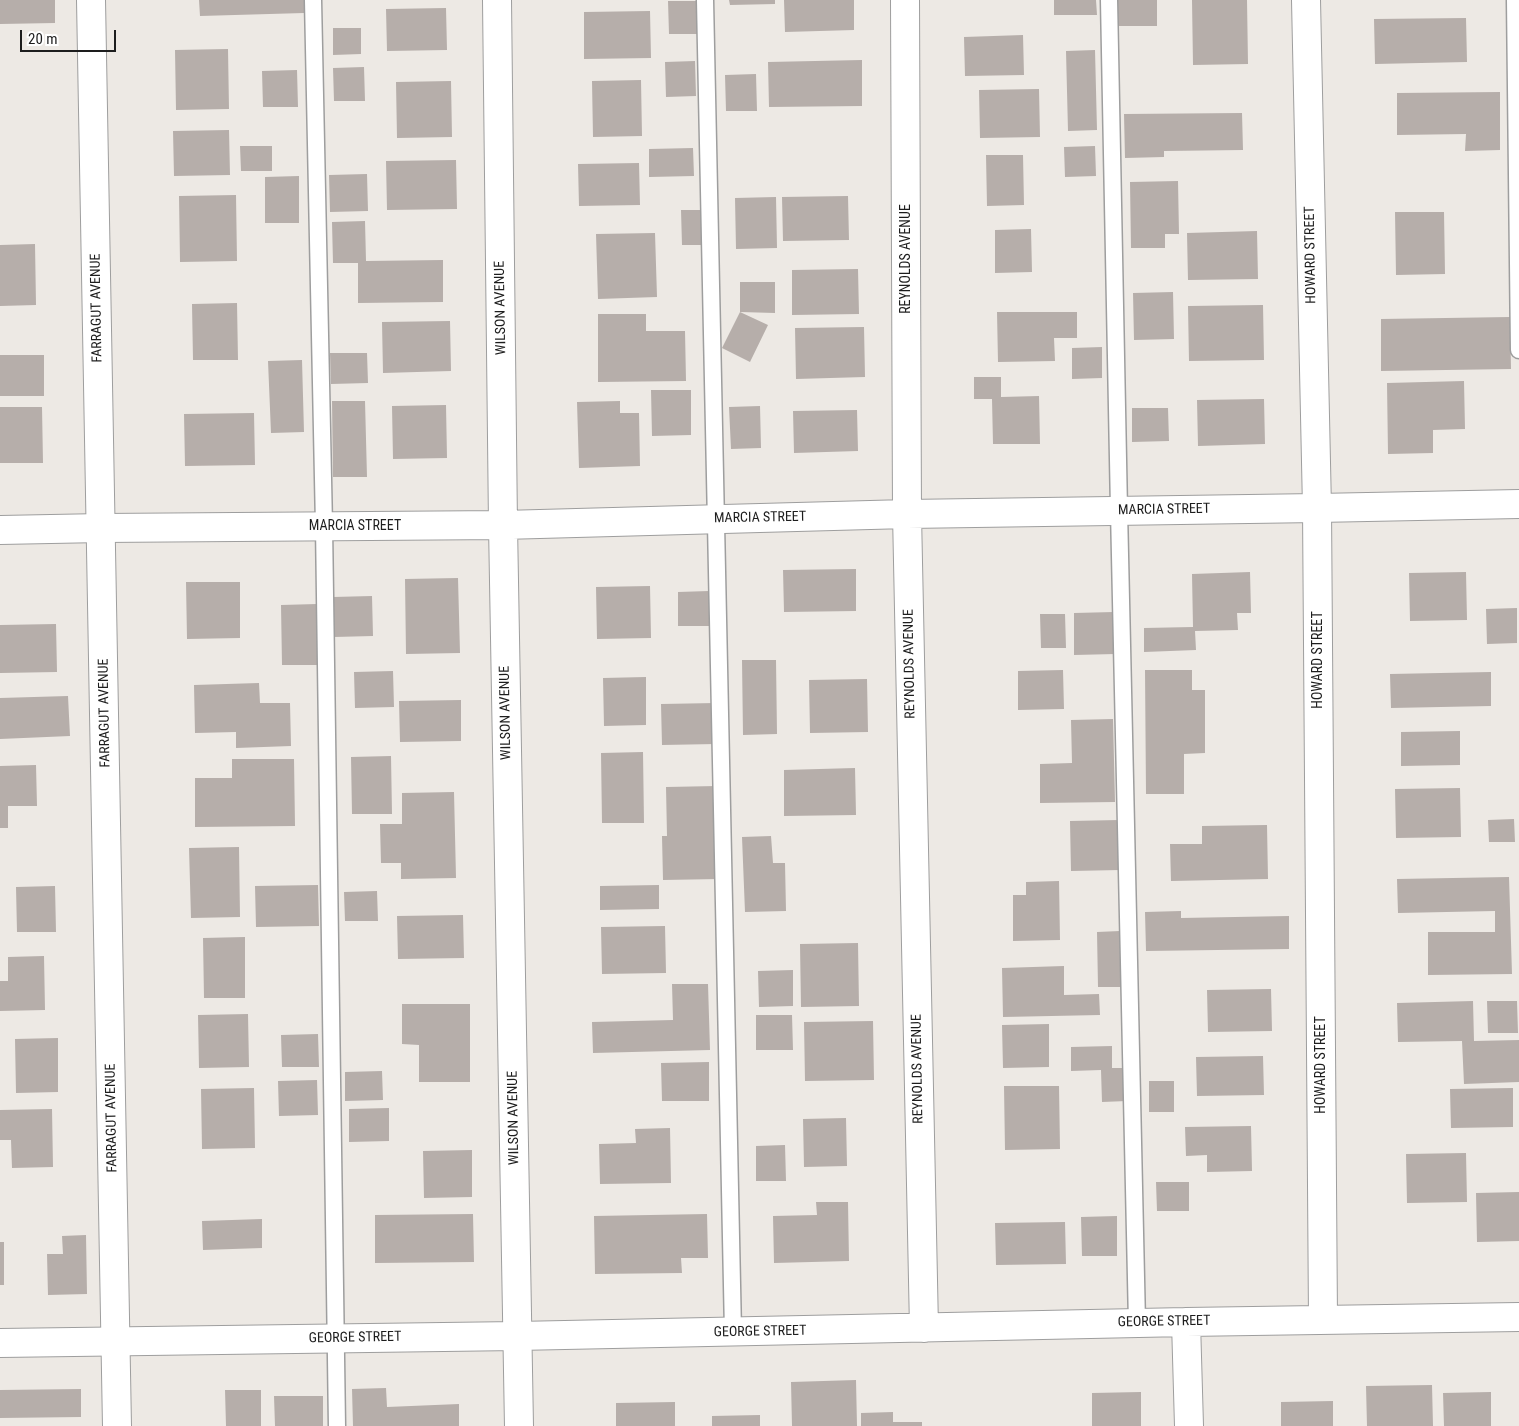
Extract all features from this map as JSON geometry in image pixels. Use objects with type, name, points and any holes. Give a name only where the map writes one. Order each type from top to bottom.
[{"type":"street","name":"FARRAGUT AVENUE","points":[[91,0],[117,1426]]},
{"type":"street","name":"WILSON AVENUE","points":[[497,0],[503,525],[519,1426]]},
{"type":"street","name":"REYNOLDS AVENUE","points":[[905,0],[907,514],[924,1328]]},
{"type":"street","name":"HOWARD STREET","points":[[1306,0],[1317,508],[1323,1320]]},
{"type":"street","name":"MARCIA STREET","points":[[0,530],[503,525],[907,514],[1519,504]]},
{"type":"street","name":"GEORGE STREET","points":[[0,1343],[518,1336],[1519,1317]]},
{"type":"street","points":[[1186,1322],[1189,1426]]},
{"type":"lane","points":[[313,0],[324,526],[337,1426]]},
{"type":"lane","points":[[705,0],[733,1332]]},
{"type":"lane","points":[[1109,0],[1137,1323]]},
{"type":"lane","points":[[1515,0],[1519,350]]},
{"type":"building","points":[[0,0],[55,0],[55,23],[0,24]]},
{"type":"building","points":[[199,0],[304,0],[304,13],[200,16]]},
{"type":"building","points":[[729,0],[775,0],[775,4],[730,5]]},
{"type":"building","points":[[784,0],[854,0],[854,30],[785,32]]},
{"type":"building","points":[[1054,0],[1096,0],[1097,15],[1054,15]]},
{"type":"building","points":[[1117,0],[1157,0],[1157,26],[1118,26]]},
{"type":"building","points":[[1192,0],[1247,0],[1248,64],[1193,65]]},
{"type":"building","points":[[668,1],[699,1],[700,34],[669,34]]},
{"type":"building","points":[[446,8],[447,50],[387,51],[386,9]]},
{"type":"building","points":[[650,11],[651,58],[584,59],[584,12]]},
{"type":"building","points":[[1466,18],[1467,62],[1375,64],[1374,19]]},
{"type":"building","points":[[333,28],[361,28],[361,54],[333,55]]},
{"type":"building","points":[[1023,35],[1024,75],[965,76],[964,37]]},
{"type":"building","points":[[228,49],[229,109],[176,110],[175,50]]},
{"type":"building","points":[[1095,50],[1097,130],[1068,131],[1066,51]]},
{"type":"building","points":[[862,60],[862,106],[769,107],[768,62]]},
{"type":"building","points":[[695,61],[696,96],[666,97],[665,62]]},
{"type":"building","points":[[364,67],[365,101],[334,101],[333,68]]},
{"type":"building","points":[[297,70],[298,107],[263,107],[262,71]]},
{"type":"building","points":[[756,74],[757,111],[726,111],[725,75]]},
{"type":"building","points":[[641,80],[642,136],[593,137],[592,81]]},
{"type":"building","points":[[451,81],[452,137],[397,138],[396,82]]},
{"type":"building","points":[[1039,89],[1040,137],[980,138],[979,90]]},
{"type":"building","points":[[1500,92],[1500,150],[1465,151],[1466,134],[1397,135],[1397,93]]},
{"type":"building","points":[[1242,113],[1243,150],[1164,151],[1164,157],[1125,158],[1124,114]]},
{"type":"building","points":[[229,130],[230,175],[174,176],[173,131]]},
{"type":"building","points":[[240,146],[272,146],[272,171],[241,171]]},
{"type":"building","points":[[1095,146],[1096,176],[1065,177],[1064,147]]},
{"type":"building","points":[[693,148],[694,176],[649,177],[649,149]]},
{"type":"building","points":[[986,155],[1023,155],[1024,205],[987,206]]},
{"type":"building","points":[[456,160],[457,209],[387,210],[386,161]]},
{"type":"building","points":[[639,163],[640,205],[579,206],[578,164]]},
{"type":"building","points":[[367,174],[368,211],[330,212],[329,175]]},
{"type":"building","points":[[299,176],[299,223],[265,223],[265,177]]},
{"type":"building","points":[[1178,181],[1179,234],[1165,234],[1165,248],[1131,248],[1130,182]]},
{"type":"building","points":[[236,195],[237,261],[180,262],[179,196]]},
{"type":"building","points":[[848,196],[849,240],[783,241],[782,197]]},
{"type":"building","points":[[776,197],[777,248],[736,249],[735,198]]},
{"type":"building","points":[[681,210],[703,210],[704,245],[682,245]]},
{"type":"building","points":[[1395,212],[1444,212],[1445,274],[1396,275]]},
{"type":"building","points":[[365,221],[366,261],[443,260],[443,302],[358,303],[358,263],[333,263],[332,222]]},
{"type":"building","points":[[1031,229],[1032,272],[995,273],[995,230]]},
{"type":"building","points":[[1257,231],[1258,279],[1188,280],[1187,233]]},
{"type":"building","points":[[655,233],[657,297],[598,299],[596,234]]},
{"type":"building","points":[[35,244],[36,305],[0,306],[0,245]]},
{"type":"building","points":[[858,269],[859,314],[792,315],[792,270]]},
{"type":"building","points":[[740,282],[775,282],[775,313],[740,312]]},
{"type":"building","points":[[1173,292],[1174,339],[1134,340],[1133,293]]},
{"type":"building","points":[[237,303],[238,360],[193,360],[192,304]]},
{"type":"building","points":[[1263,305],[1264,360],[1189,361],[1188,306]]},
{"type":"building","points":[[740,312],[768,325],[750,362],[722,348]]},
{"type":"building","points":[[997,312],[1077,312],[1077,338],[1054,338],[1055,361],[998,362]]},
{"type":"building","points":[[598,314],[646,314],[646,331],[685,331],[686,381],[598,382]]},
{"type":"building","points":[[1510,317],[1511,369],[1381,371],[1381,319]]},
{"type":"building","points":[[450,321],[451,371],[383,373],[382,322]]},
{"type":"building","points":[[864,327],[865,377],[796,379],[795,328]]},
{"type":"building","points":[[1102,347],[1102,378],[1072,379],[1072,348]]},
{"type":"building","points":[[330,353],[367,353],[368,383],[331,384]]},
{"type":"building","points":[[0,355],[44,355],[44,396],[0,396]]},
{"type":"building","points":[[302,360],[304,432],[271,433],[268,361]]},
{"type":"building","points":[[974,377],[1001,377],[1001,397],[1039,396],[1040,444],[993,444],[992,399],[974,399]]},
{"type":"building","points":[[1464,381],[1465,429],[1433,430],[1433,453],[1388,454],[1387,383]]},
{"type":"building","points":[[651,390],[691,390],[691,435],[652,436]]},
{"type":"building","points":[[1264,399],[1265,444],[1198,446],[1197,400]]},
{"type":"building","points":[[332,401],[365,401],[367,477],[333,477]]},
{"type":"building","points":[[620,401],[620,413],[639,413],[640,466],[579,468],[577,402]]},
{"type":"building","points":[[446,405],[447,458],[393,459],[392,406]]},
{"type":"building","points":[[760,406],[761,448],[731,449],[729,407]]},
{"type":"building","points":[[0,407],[42,407],[43,463],[0,463]]},
{"type":"building","points":[[1132,408],[1168,408],[1169,441],[1132,442]]},
{"type":"building","points":[[857,410],[858,451],[794,453],[793,411]]},
{"type":"building","points":[[254,413],[255,465],[185,466],[184,414]]},
{"type":"building","points":[[856,569],[856,611],[784,612],[783,570]]},
{"type":"building","points":[[1250,572],[1251,613],[1237,613],[1238,630],[1195,631],[1196,650],[1144,652],[1144,628],[1193,627],[1192,574]]},
{"type":"building","points":[[1466,572],[1467,620],[1410,621],[1409,573]]},
{"type":"building","points":[[458,578],[460,653],[406,654],[405,579]]},
{"type":"building","points":[[186,582],[240,582],[240,638],[187,639]]},
{"type":"building","points":[[650,586],[651,638],[597,639],[596,587]]},
{"type":"building","points":[[709,591],[709,626],[678,626],[678,592]]},
{"type":"building","points":[[372,596],[373,636],[334,637],[333,597]]},
{"type":"building","points":[[317,604],[318,665],[282,665],[281,605]]},
{"type":"building","points":[[1517,608],[1517,643],[1487,644],[1486,609]]},
{"type":"building","points":[[1114,612],[1115,654],[1074,655],[1074,613]]},
{"type":"building","points":[[1040,614],[1065,614],[1066,648],[1041,648]]},
{"type":"building","points":[[56,624],[57,672],[0,673],[0,625]]},
{"type":"building","points":[[742,660],[776,660],[777,734],[743,735]]},
{"type":"building","points":[[1063,670],[1064,709],[1018,710],[1018,671]]},
{"type":"building","points":[[1145,670],[1192,670],[1192,690],[1205,690],[1205,753],[1184,754],[1184,794],[1146,794]]},
{"type":"building","points":[[393,671],[394,707],[355,708],[354,672]]},
{"type":"building","points":[[1491,672],[1491,706],[1391,708],[1390,674]]},
{"type":"building","points":[[646,677],[646,725],[604,726],[603,678]]},
{"type":"building","points":[[867,679],[868,732],[810,733],[809,680]]},
{"type":"building","points":[[259,683],[260,703],[290,703],[291,746],[236,748],[236,732],[195,733],[194,685]]},
{"type":"building","points":[[68,696],[70,736],[0,739],[0,698]]},
{"type":"building","points":[[461,700],[461,741],[400,742],[399,701]]},
{"type":"building","points":[[716,703],[716,744],[662,745],[661,704]]},
{"type":"building","points":[[1113,719],[1115,802],[1040,803],[1040,764],[1072,763],[1071,720]]},
{"type":"building","points":[[1460,731],[1460,765],[1401,766],[1401,732]]},
{"type":"building","points":[[643,752],[644,823],[602,823],[601,753]]},
{"type":"building","points":[[391,756],[392,814],[352,814],[351,757]]},
{"type":"building","points":[[232,759],[294,759],[295,826],[195,827],[195,778],[232,778]]},
{"type":"building","points":[[36,765],[37,806],[8,806],[8,828],[0,828],[0,766]]},
{"type":"building","points":[[855,768],[856,815],[784,816],[784,770]]},
{"type":"building","points":[[717,786],[719,879],[663,880],[662,836],[667,836],[666,787]]},
{"type":"building","points":[[1460,788],[1461,837],[1396,838],[1395,789]]},
{"type":"building","points":[[454,792],[456,878],[401,879],[401,863],[381,863],[380,824],[402,824],[402,793]]},
{"type":"building","points":[[1514,819],[1515,842],[1489,842],[1488,820]]},
{"type":"building","points":[[1119,820],[1120,870],[1071,871],[1070,821]]},
{"type":"building","points":[[1267,825],[1268,879],[1171,881],[1170,844],[1202,844],[1202,826]]},
{"type":"building","points":[[771,836],[773,863],[785,863],[786,911],[745,912],[742,837]]},
{"type":"building","points":[[239,847],[240,917],[191,918],[189,848]]},
{"type":"building","points":[[1509,877],[1512,974],[1428,975],[1428,932],[1495,932],[1495,911],[1398,913],[1397,879]]},
{"type":"building","points":[[1059,881],[1060,940],[1013,941],[1013,895],[1026,895],[1026,882]]},
{"type":"building","points":[[318,885],[319,926],[256,927],[255,886]]},
{"type":"building","points":[[659,885],[659,909],[600,910],[600,886]]},
{"type":"building","points":[[55,886],[56,932],[17,932],[16,887]]},
{"type":"building","points":[[377,891],[378,921],[345,921],[344,892]]},
{"type":"building","points":[[1181,911],[1181,918],[1289,916],[1289,949],[1146,951],[1145,912]]},
{"type":"building","points":[[463,915],[464,958],[398,959],[397,916]]},
{"type":"building","points":[[665,926],[666,973],[602,974],[601,927]]},
{"type":"building","points":[[1120,931],[1121,987],[1098,987],[1097,932]]},
{"type":"building","points":[[245,937],[245,998],[204,998],[203,938]]},
{"type":"building","points":[[858,943],[859,1006],[801,1007],[800,944]]},
{"type":"building","points":[[44,956],[45,1010],[0,1011],[0,981],[8,981],[8,957]]},
{"type":"building","points":[[1064,966],[1064,995],[1099,994],[1100,1015],[1003,1017],[1002,968]]},
{"type":"building","points":[[793,970],[793,1006],[759,1007],[758,971]]},
{"type":"building","points":[[672,984],[708,984],[710,1050],[593,1053],[592,1022],[673,1020]]},
{"type":"building","points":[[1271,989],[1272,1031],[1208,1032],[1207,990]]},
{"type":"building","points":[[1473,1001],[1474,1041],[1519,1040],[1519,1082],[1464,1084],[1462,1041],[1398,1042],[1397,1003]]},
{"type":"building","points":[[1487,1001],[1517,1001],[1518,1033],[1488,1033]]},
{"type":"building","points":[[402,1004],[470,1004],[470,1082],[419,1082],[419,1045],[402,1044]]},
{"type":"building","points":[[248,1014],[249,1067],[199,1068],[198,1015]]},
{"type":"building","points":[[756,1015],[792,1015],[793,1050],[756,1050]]},
{"type":"building","points":[[873,1021],[874,1080],[805,1081],[804,1022]]},
{"type":"building","points":[[1049,1024],[1049,1067],[1003,1068],[1002,1025]]},
{"type":"building","points":[[318,1034],[319,1067],[282,1067],[281,1035]]},
{"type":"building","points":[[58,1038],[58,1092],[16,1093],[15,1039]]},
{"type":"building","points":[[1112,1046],[1112,1068],[1127,1068],[1127,1101],[1102,1102],[1101,1070],[1071,1071],[1071,1047]]},
{"type":"building","points":[[1263,1056],[1264,1095],[1197,1096],[1196,1057]]},
{"type":"building","points":[[709,1062],[709,1101],[662,1101],[661,1063]]},
{"type":"building","points":[[382,1071],[383,1100],[345,1101],[345,1072]]},
{"type":"building","points":[[317,1080],[318,1115],[279,1116],[278,1081]]},
{"type":"building","points":[[1149,1081],[1174,1081],[1174,1112],[1149,1112]]},
{"type":"building","points":[[1004,1086],[1059,1086],[1060,1149],[1005,1150]]},
{"type":"building","points":[[254,1088],[255,1148],[202,1149],[201,1089]]},
{"type":"building","points":[[1513,1088],[1513,1127],[1451,1128],[1450,1089]]},
{"type":"building","points":[[389,1108],[389,1141],[349,1142],[349,1109]]},
{"type":"building","points":[[52,1109],[53,1167],[12,1168],[11,1140],[0,1140],[0,1110]]},
{"type":"building","points":[[846,1118],[847,1166],[804,1167],[803,1119]]},
{"type":"building","points":[[1251,1126],[1252,1171],[1207,1172],[1207,1155],[1186,1156],[1185,1127]]},
{"type":"building","points":[[670,1128],[671,1183],[600,1184],[599,1144],[636,1143],[635,1129]]},
{"type":"building","points":[[785,1145],[786,1181],[756,1181],[756,1146]]},
{"type":"building","points":[[472,1150],[472,1197],[424,1198],[423,1151]]},
{"type":"building","points":[[1466,1153],[1467,1202],[1407,1203],[1406,1154]]},
{"type":"building","points":[[1156,1182],[1189,1182],[1189,1211],[1157,1211]]},
{"type":"building","points":[[1519,1192],[1519,1241],[1477,1242],[1476,1193]]},
{"type":"building","points":[[816,1202],[848,1202],[849,1261],[774,1263],[773,1216],[817,1215]]},
{"type":"building","points":[[473,1214],[474,1262],[375,1263],[375,1215]]},
{"type":"building","points":[[707,1214],[708,1258],[681,1258],[682,1273],[595,1274],[594,1216]]},
{"type":"building","points":[[1117,1216],[1117,1256],[1082,1256],[1081,1217]]},
{"type":"building","points":[[262,1219],[262,1248],[203,1250],[202,1221]]},
{"type":"building","points":[[1065,1222],[1066,1264],[996,1265],[995,1223]]},
{"type":"building","points":[[86,1235],[87,1294],[48,1295],[47,1254],[63,1254],[62,1236]]},
{"type":"building","points":[[0,1242],[4,1242],[4,1285],[0,1285]]},
{"type":"building","points":[[856,1380],[857,1426],[792,1426],[791,1382]]},
{"type":"building","points":[[1432,1385],[1433,1426],[1367,1426],[1366,1386]]},
{"type":"building","points":[[386,1388],[387,1407],[459,1404],[459,1426],[353,1426],[352,1389]]},
{"type":"building","points":[[81,1389],[81,1417],[0,1418],[0,1390]]},
{"type":"building","points":[[225,1390],[261,1390],[261,1426],[226,1426]]},
{"type":"building","points":[[1141,1392],[1141,1426],[1092,1426],[1092,1393]]},
{"type":"building","points":[[1491,1392],[1491,1426],[1444,1426],[1443,1393]]},
{"type":"building","points":[[274,1396],[323,1396],[323,1426],[275,1426]]},
{"type":"building","points":[[1333,1401],[1333,1426],[1281,1426],[1281,1402]]},
{"type":"building","points":[[675,1402],[675,1426],[616,1426],[616,1403]]},
{"type":"building","points":[[893,1412],[893,1422],[922,1422],[922,1426],[861,1426],[861,1413]]},
{"type":"building","points":[[760,1415],[760,1426],[712,1426],[712,1416]]}]
